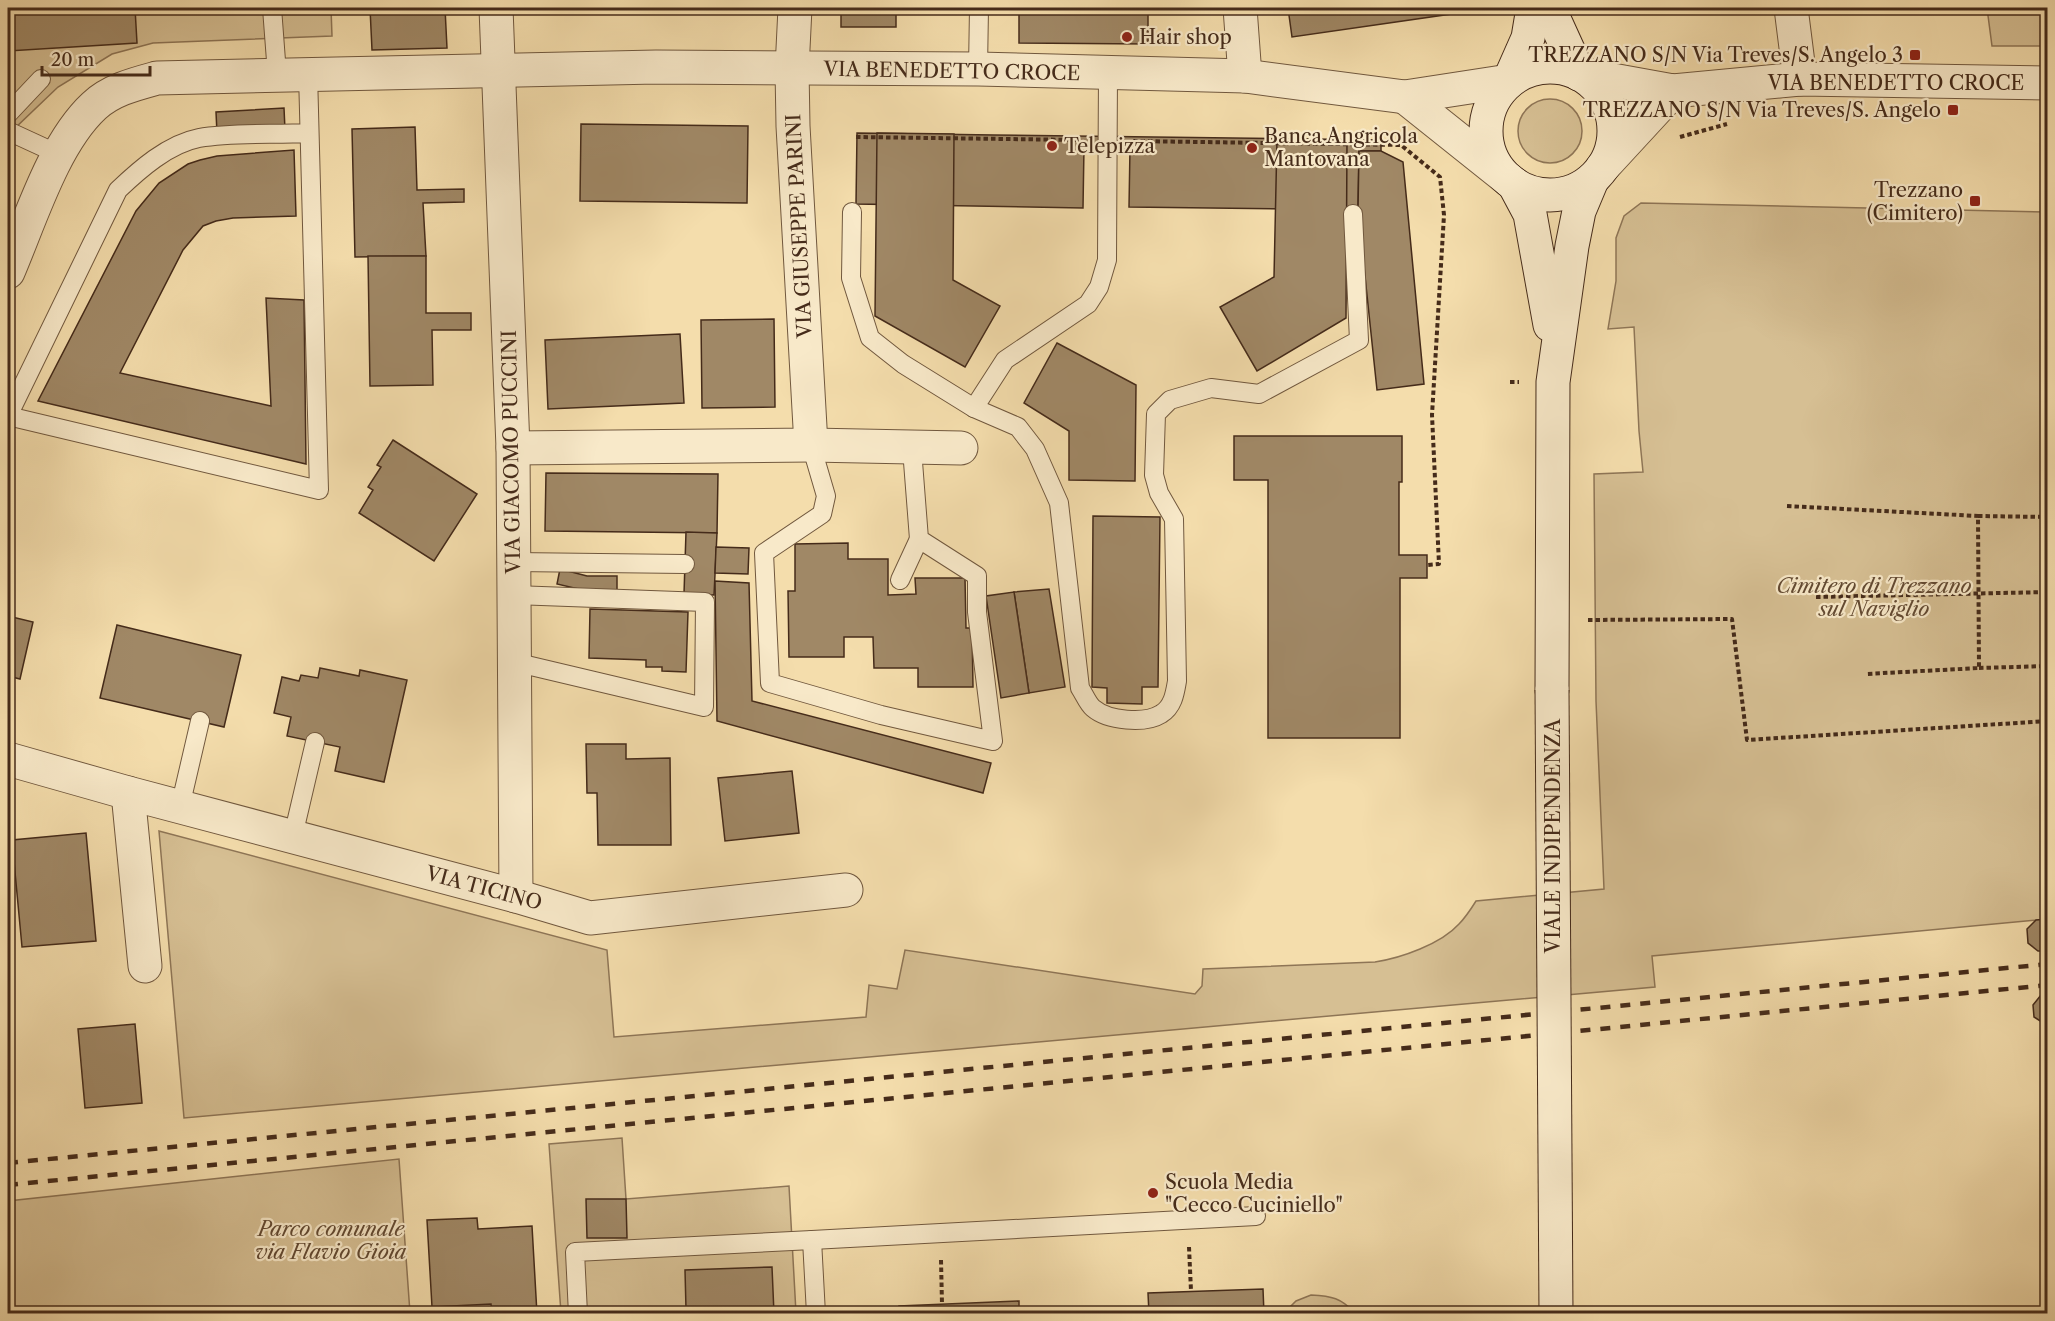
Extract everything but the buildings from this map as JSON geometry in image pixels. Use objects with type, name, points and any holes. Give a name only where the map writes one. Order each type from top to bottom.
[{"type":"street","name":"VIA GIACOMO PUCCINI","points":[[496,8],[513,448],[516,896]]},
{"type":"street","name":"VIA GIUSEPPE PARINI","points":[[795,8],[792,69],[793,126],[811,445]]},
{"type":"street","points":[[1239,8],[1245,76]]},
{"type":"street","points":[[1514,184],[1500,171],[1490,153],[1486,134],[1488,114],[1496,97],[1509,81],[1528,38],[1533,8]]},
{"type":"street","points":[[1549,8],[1579,74]]},
{"type":"street","points":[[1791,8],[1800,79]]},
{"type":"street","name":"VIA BENEDETTO CROCE","points":[[8,272],[58,154],[75,128],[95,105],[124,88],[157,78],[656,67],[978,69],[1245,76],[1405,98],[1509,81]]},
{"type":"street","points":[[1509,81],[1525,72],[1542,67],[1561,68],[1579,74],[1592,82],[1603,94],[1614,123],[1614,139],[1610,154],[1597,174]]},
{"type":"street","name":"VIA BENEDETTO CROCE","points":[[1579,74],[1673,91],[1800,79],[2048,83]]},
{"type":"street","points":[[1405,98],[1514,184],[1533,192],[1554,195],[1574,190],[1597,174],[1673,91]]},
{"type":"street","name":"VIALE INDIPENDENZA","points":[[1556,1314],[1552,690],[1553,382],[1565,290],[1579,211],[1597,174]]},
{"type":"street","name":"VIALE INDIPENDENZA","points":[[1514,184],[1530,214],[1555,359]]},
{"type":"street","points":[[513,448],[811,445],[912,449],[961,448]]},
{"type":"street","name":"VIA TICINO","points":[[8,759],[590,918],[846,890]]},
{"type":"street","points":[[128,793],[145,966]]},
{"type":"lane","points":[[272,8],[309,134],[319,490],[8,416],[118,190],[135,174],[172,149],[197,139],[309,134]]},
{"type":"lane","points":[[978,69],[979,8]]},
{"type":"lane","points":[[974,408],[1005,360],[1088,304],[1098,287],[1107,260],[1108,73]]},
{"type":"lane","points":[[8,114],[41,79]]},
{"type":"lane","points":[[8,131],[58,154]]},
{"type":"lane","points":[[852,213],[851,278],[870,338],[903,364],[974,408],[1018,427],[1035,449],[1059,503],[1080,688],[1092,708],[1125,720],[1146,720],[1163,714],[1173,700],[1177,681],[1174,519],[1159,492],[1154,475],[1156,414],[1170,400],[1211,388],[1259,394],[1359,340],[1353,214]]},
{"type":"lane","points":[[811,445],[826,496],[822,514],[764,553],[770,683],[881,716],[993,741],[977,612],[977,576],[919,539]]},
{"type":"lane","points":[[900,580],[919,539],[912,449]]},
{"type":"lane","points":[[514,562],[685,564]]},
{"type":"lane","points":[[514,595],[705,602],[704,706],[514,662]]},
{"type":"lane","points":[[180,807],[200,721]]},
{"type":"lane","points":[[293,836],[315,742]]},
{"type":"lane","points":[[578,1314],[575,1252],[1256,1216]]},
{"type":"lane","points":[[812,1240],[816,1314]]},
{"type":"path","points":[[1673,140],[1695,131],[1738,122]]},
{"type":"path","points":[[856,137],[1401,145],[1440,177],[1444,215],[1432,415],[1439,564],[1427,565]]},
{"type":"path","points":[[1787,506],[1978,516],[2048,517]]},
{"type":"path","points":[[1978,516],[1980,668]]},
{"type":"path","points":[[1816,597],[2048,592]]},
{"type":"path","points":[[1588,609],[1588,621],[1732,620],[1748,740],[2048,721]]},
{"type":"path","points":[[1866,674],[2048,666]]},
{"type":"path","points":[[1188,1220],[1191,1291]]},
{"type":"path","points":[[940,1233],[942,1304]]},
{"type":"green space","points":[[8,8],[331,8],[332,36],[153,43],[112,54],[58,87],[11,132],[8,140]]},
{"type":"green space","points":[[1987,8],[2047,8],[2047,46],[1992,46]]},
{"type":"green space","points":[[1544,99],[1556,99],[1573,108],[1580,119],[1582,131],[1580,143],[1573,154],[1556,163],[1544,163],[1532,158],[1523,149],[1518,137],[1518,125],[1523,113],[1532,104]]},
{"type":"green space","name":"Cimitero di Trezzano sul Naviglio","points":[[1641,203],[2047,212],[2047,919],[1652,956],[1655,987],[184,1118],[159,831],[607,950],[614,1037],[866,1017],[869,985],[897,989],[905,950],[1195,994],[1202,986],[1203,969],[1375,962],[1420,949],[1442,938],[1462,921],[1476,901],[1604,889],[1596,701],[1594,474],[1643,472],[1634,327],[1608,329],[1616,281],[1616,238],[1624,216]]},
{"type":"green space","points":[[622,1138],[626,1199],[789,1186],[796,1313],[561,1313],[549,1144]]},
{"type":"green space","name":"Parco comunale via Flavio Gioia","points":[[399,1159],[410,1313],[8,1313],[8,1201]]},
{"type":"green space","points":[[1311,1295],[1336,1299],[1355,1313],[1284,1313],[1296,1301]]},
{"type":"railway","points":[[8,1163],[2048,964]]},
{"type":"railway","points":[[8,1185],[2048,985]]},
{"type":"place","name":"Hair shop","points":[[1127,37]]},
{"type":"place","name":"TREZZANO S/N Via Treves/S. Angelo 3","points":[[1915,55]]},
{"type":"place","name":"TREZZANO S/N Via Treves/S. Angelo","points":[[1953,110]]},
{"type":"place","name":"Telepizza","points":[[1052,146]]},
{"type":"place","name":"Banca Angricola Mantovana","points":[[1252,148]]},
{"type":"place","name":"Trezzano (Cimitero)","points":[[1975,201]]},
{"type":"place","name":"Scuola Media \"Cecco Cuciniello\"","points":[[1153,1193]]}]
